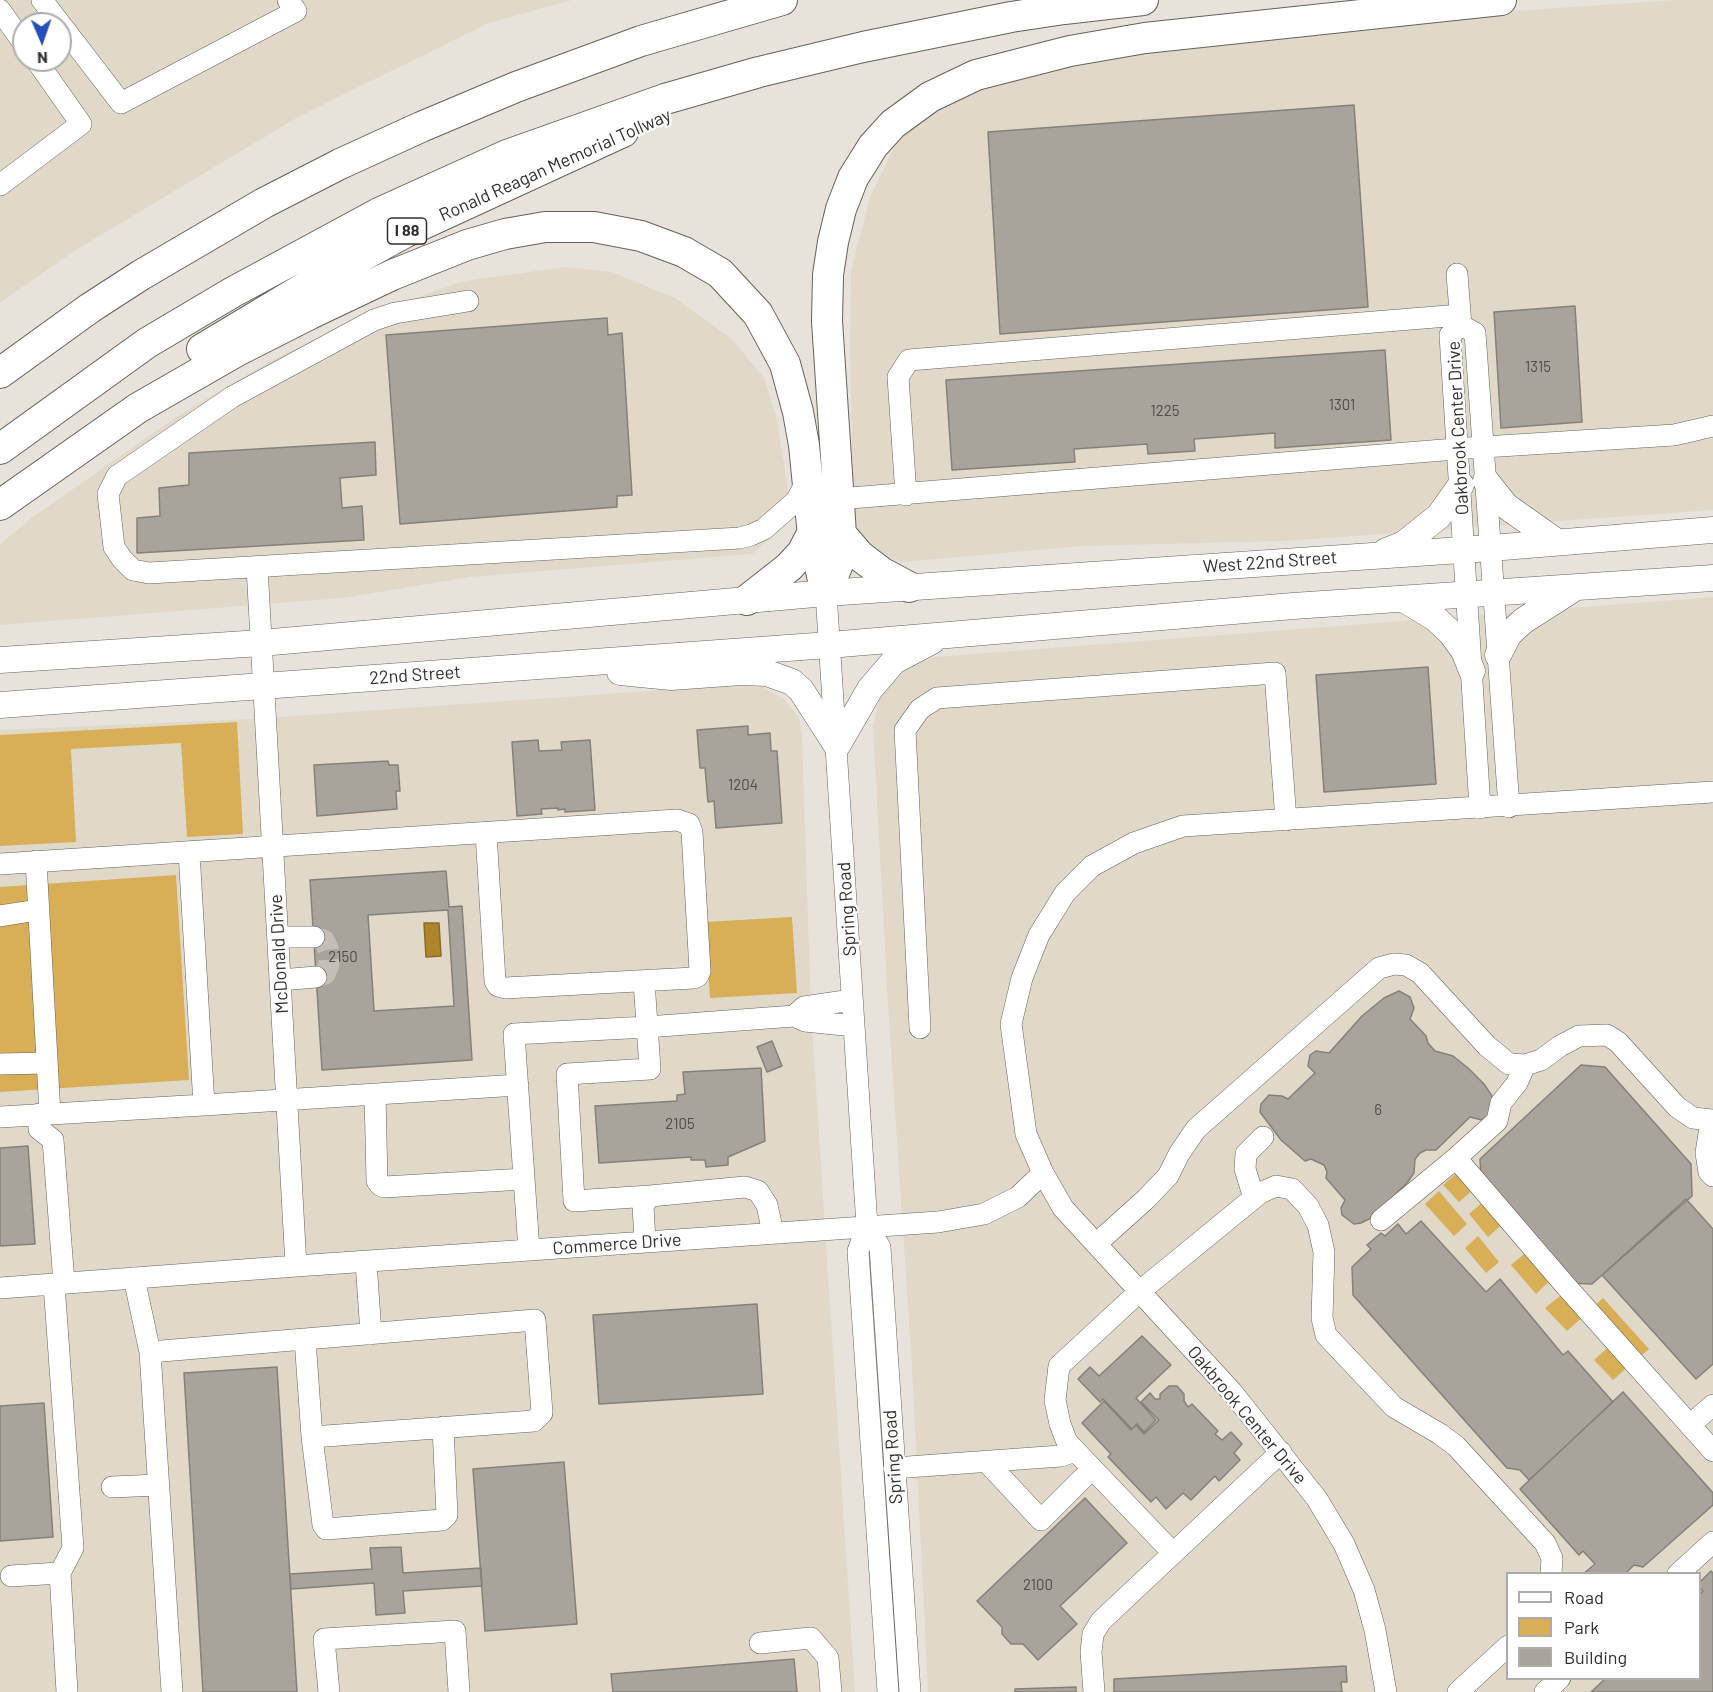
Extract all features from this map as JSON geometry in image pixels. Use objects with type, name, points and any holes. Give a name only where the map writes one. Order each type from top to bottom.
[{"type":"highway","points":[[0,373],[90,308],[141,275],[264,202],[340,164],[516,87],[641,41],[782,0]]},
{"type":"highway","name":"Ronald Reagan Memorial Tollway","points":[[0,449],[147,343],[233,292],[330,238],[432,188],[507,155],[665,99],[863,46],[1022,15],[1143,0]]},
{"type":"highway","points":[[747,600],[827,533],[838,500],[827,321],[828,275],[841,209],[853,178],[873,146],[893,124],[930,97],[976,75],[1070,51],[1145,38],[1501,0]]},
{"type":"highway","name":"Ronald Reagan Memorial Tollway","points":[[0,505],[75,442],[212,342],[307,286],[406,232],[607,138],[734,89],[863,46]]},
{"type":"highway","points":[[0,505],[138,408],[238,350],[392,275],[467,245],[505,234],[545,227],[594,227],[641,236],[684,252],[720,273],[758,314],[785,364],[798,412],[808,479],[838,564],[826,593]]},
{"type":"highway","points":[[827,533],[881,572],[909,587]]},
{"type":"main road","points":[[1486,481],[1506,506],[1557,542]]},
{"type":"main road","points":[[1374,555],[1404,544],[1421,531],[1439,516],[1461,485]]},
{"type":"main road","name":"West 22nd Street","points":[[826,593],[1465,550],[1713,530]]},
{"type":"main road","points":[[830,645],[1293,606],[1713,578]]},
{"type":"main road","points":[[1498,655],[1509,634],[1523,621],[1576,588]]},
{"type":"main road","points":[[0,660],[261,643],[826,593]]},
{"type":"main road","points":[[1406,600],[1435,618],[1451,633],[1464,651],[1472,671]]},
{"type":"main road","points":[[597,662],[624,673],[671,677],[741,672],[767,673],[792,682],[801,690],[837,746],[870,689],[894,661],[942,635]]},
{"type":"main road","name":"22nd Street","points":[[0,705],[830,645]]},
{"type":"street","points":[[42,0],[121,103],[296,11],[288,0]]},
{"type":"street","points":[[0,10],[12,27]]},
{"type":"street","points":[[0,185],[81,124],[44,72]]},
{"type":"street","points":[[906,495],[898,377],[909,360],[1460,320],[1457,274]]},
{"type":"street","points":[[468,301],[395,313],[374,320],[232,398],[117,476],[108,494],[114,548],[133,570],[149,573],[740,537],[764,529],[796,501],[808,479]]},
{"type":"street","name":"Oakbrook Center Drive","points":[[1480,808],[1450,334],[1460,320],[1474,333],[1509,807]]},
{"type":"street","points":[[838,500],[1483,447],[1674,435],[1713,426]]},
{"type":"street","name":"McDonald Drive","points":[[257,567],[296,1266]]},
{"type":"street","name":"Spring Road","points":[[826,593],[867,1226],[858,1251],[888,1692]]},
{"type":"street","points":[[920,1028],[905,730],[920,709],[937,698],[1275,672],[1286,820]]},
{"type":"street","name":"Oakbrook Center Drive","points":[[1386,1692],[1375,1630],[1360,1580],[1344,1545],[1317,1499],[1232,1392],[1063,1208],[1043,1173],[1026,1134],[1011,1024],[1022,978],[1039,935],[1065,893],[1092,866],[1134,843],[1183,826],[1509,807],[1713,792]]},
{"type":"street","points":[[0,864],[677,820],[689,824],[692,832],[700,970],[698,976],[505,988],[498,986],[495,981],[486,833]]},
{"type":"street","points":[[189,852],[204,1105]]},
{"type":"street","points":[[36,861],[47,1063],[43,1119],[53,1140],[73,1548],[60,1573],[66,1692]]},
{"type":"street","points":[[0,916],[38,910]]},
{"type":"street","points":[[278,937],[314,937]]},
{"type":"street","points":[[1096,1244],[1168,1176],[1179,1154],[1196,1129],[1379,968],[1394,964],[1406,965],[1420,973],[1487,1046],[1509,1064],[1525,1065],[1541,1060],[1579,1036],[1607,1035],[1618,1042],[1677,1107],[1694,1118],[1712,1120],[1706,1153],[1709,1172],[1713,1176]]},
{"type":"street","points":[[280,980],[316,977]]},
{"type":"street","points":[[644,981],[650,1069],[567,1074],[574,1201],[745,1187],[758,1191],[766,1205],[772,1233]]},
{"type":"street","points":[[794,1016],[804,1007],[852,1000]]},
{"type":"street","points":[[529,1250],[514,1034],[794,1016],[805,1021],[854,1026]]},
{"type":"street","points":[[0,1064],[47,1063]]},
{"type":"street","points":[[1381,1220],[1456,1158],[1497,1120],[1501,1103],[1518,1083],[1525,1065]]},
{"type":"street","points":[[0,1117],[43,1119],[204,1105],[518,1086]]},
{"type":"street","points":[[375,1095],[377,1181],[380,1185],[384,1187],[524,1179]]},
{"type":"street","points":[[1254,1198],[1245,1169],[1246,1154],[1263,1137]]},
{"type":"street","points":[[1456,1158],[1565,1285],[1713,1450]]},
{"type":"street","points":[[867,1226],[938,1222],[984,1214],[1018,1197],[1043,1173]]},
{"type":"street","points":[[1173,1553],[1067,1442],[1059,1424],[1056,1408],[1055,1391],[1059,1366],[1139,1292],[1260,1193],[1276,1186],[1292,1189],[1308,1206],[1318,1226],[1324,1252],[1322,1318],[1326,1335],[1394,1407],[1440,1434],[1455,1446],[1545,1543],[1552,1558],[1551,1572]]},
{"type":"street","points":[[645,1241],[643,1206],[650,1196]]},
{"type":"street","name":"Spring Road","points":[[867,1226],[880,1248],[910,1692]]},
{"type":"street","name":"Commerce Drive","points":[[134,1278],[867,1226]]},
{"type":"street","points":[[366,1262],[372,1334]]},
{"type":"street","points":[[0,1288],[134,1278],[150,1352],[172,1692]]},
{"type":"street","points":[[150,1352],[535,1320],[542,1413],[534,1420],[312,1437]]},
{"type":"street","points":[[305,1339],[312,1437],[323,1525],[326,1528],[442,1520],[447,1515],[443,1427]]},
{"type":"street","points":[[1690,1425],[1713,1405]]},
{"type":"street","points":[[894,1468],[1061,1456],[1075,1451]]},
{"type":"street","points":[[1094,1692],[1091,1652],[1093,1634],[1101,1621],[1281,1452]]},
{"type":"street","points":[[986,1461],[1046,1525],[1092,1468]]},
{"type":"street","points":[[112,1487],[159,1485]]},
{"type":"street","points":[[1680,1572],[1713,1542]]},
{"type":"street","points":[[11,1576],[60,1573]]},
{"type":"street","points":[[329,1692],[324,1639],[455,1630],[459,1692]]},
{"type":"street","points":[[760,1643],[811,1638],[828,1658],[831,1692]]},
{"type":"street","points":[[1458,1692],[1506,1648]]},
{"type":"street","points":[[1545,1692],[1558,1680]]},
{"type":"shaded area","points":[[0,0],[572,0],[489,23],[300,116],[74,251],[0,303]]},
{"type":"shaded area","points":[[1674,0],[1713,0],[1713,510],[1285,541],[1083,546],[903,562],[886,558],[867,544],[858,530],[853,506],[851,271],[870,197],[903,129],[1006,70],[1268,28]]},
{"type":"shaded area","points":[[566,267],[612,272],[675,298],[732,339],[764,378],[777,419],[789,497],[782,529],[752,554],[470,577],[343,598],[0,625],[0,544],[33,517],[176,417],[269,362],[354,319],[464,281]]},
{"type":"shaded area","points":[[1713,597],[1713,1692],[928,1692],[912,1367],[888,1005],[873,726],[879,700],[890,680],[907,666],[935,657]]},
{"type":"shaded area","points":[[734,685],[762,687],[784,699],[799,718],[802,735],[811,1010],[855,1692],[0,1692],[0,730],[250,719]]},
{"type":"shaded area","points":[[424,923],[439,923],[441,956],[426,957]]},
{"type":"green space","points":[[237,722],[243,834],[187,837],[181,743],[71,749],[76,842],[0,846],[0,735]]},
{"type":"green space","points":[[176,875],[189,1080],[0,1092],[0,887]]},
{"type":"green space","points":[[792,917],[797,993],[710,998],[705,922]]},
{"type":"green space","points":[[1458,1172],[1474,1189],[1459,1202],[1443,1185]]},
{"type":"green space","points":[[1439,1191],[1467,1224],[1454,1236],[1425,1204]]},
{"type":"green space","points":[[1484,1201],[1504,1223],[1488,1237],[1469,1214]]},
{"type":"green space","points":[[1478,1236],[1499,1262],[1486,1273],[1465,1248]]},
{"type":"green space","points":[[1529,1250],[1553,1278],[1536,1294],[1511,1265]]},
{"type":"green space","points":[[1565,1292],[1586,1314],[1567,1331],[1545,1308]]},
{"type":"green space","points":[[1603,1298],[1649,1349],[1636,1360],[1591,1309]]},
{"type":"green space","points":[[1612,1344],[1631,1364],[1613,1380],[1594,1360]]},
{"type":"building","points":[[1354,105],[1368,307],[1000,334],[988,132]]},
{"type":"building","points":[[1575,306],[1582,422],[1501,428],[1494,312]]},
{"type":"building","points":[[607,318],[608,335],[622,333],[632,495],[617,496],[617,507],[400,524],[386,335]]},
{"type":"building","points":[[1385,350],[1391,440],[1275,448],[1275,433],[1194,439],[1195,451],[1148,454],[1147,444],[1074,449],[1075,462],[952,470],[946,380]]},
{"type":"building","points":[[375,442],[376,475],[340,478],[342,508],[362,506],[364,540],[137,553],[137,518],[160,516],[159,488],[189,485],[189,453]]},
{"type":"building","points":[[1428,667],[1436,784],[1324,792],[1316,675]]},
{"type":"building","points":[[748,726],[748,735],[770,733],[771,751],[777,751],[782,823],[716,828],[714,801],[708,802],[705,768],[700,768],[697,730]]},
{"type":"building","points":[[538,740],[539,751],[562,750],[561,742],[590,740],[595,810],[565,812],[565,809],[558,810],[558,808],[541,809],[542,814],[517,816],[512,742]]},
{"type":"building","points":[[388,761],[389,765],[398,765],[400,791],[396,791],[397,809],[317,816],[314,765]]},
{"type":"building","points":[[446,871],[449,907],[462,906],[472,1060],[322,1070],[310,880]],"holes":[[[448,910],[454,1006],[374,1011],[368,915]]]},
{"type":"building","points":[[1399,991],[1410,997],[1414,1008],[1410,1019],[1426,1036],[1428,1043],[1435,1051],[1453,1056],[1468,1068],[1484,1084],[1496,1102],[1489,1119],[1470,1117],[1436,1150],[1426,1150],[1420,1153],[1415,1159],[1414,1173],[1407,1183],[1371,1218],[1354,1224],[1342,1215],[1341,1208],[1345,1200],[1326,1178],[1327,1172],[1324,1165],[1311,1159],[1305,1161],[1281,1140],[1260,1112],[1261,1104],[1269,1095],[1288,1099],[1315,1073],[1308,1066],[1310,1055],[1316,1051],[1329,1053],[1362,1016],[1384,998]]},
{"type":"building","points":[[772,1041],[782,1066],[767,1072],[757,1047]]},
{"type":"building","points":[[1581,1065],[1605,1067],[1691,1164],[1692,1196],[1592,1284],[1568,1283],[1481,1178],[1480,1159]]},
{"type":"building","points":[[761,1068],[765,1141],[728,1157],[728,1165],[706,1167],[705,1160],[691,1160],[691,1157],[599,1163],[595,1106],[677,1101],[677,1095],[685,1094],[683,1072]]},
{"type":"building","points":[[28,1146],[35,1244],[0,1246],[0,1148]]},
{"type":"building","points":[[1686,1199],[1713,1229],[1713,1364],[1696,1379],[1602,1275]]},
{"type":"building","points":[[1421,1221],[1486,1292],[1500,1279],[1563,1355],[1568,1351],[1613,1402],[1529,1480],[1520,1470],[1507,1468],[1353,1295],[1352,1267],[1371,1249],[1367,1245],[1381,1233],[1385,1236],[1398,1224],[1406,1234]]},
{"type":"building","points":[[757,1304],[763,1394],[599,1404],[593,1315]]},
{"type":"building","points":[[1142,1336],[1171,1365],[1136,1398],[1156,1420],[1144,1432],[1137,1424],[1132,1429],[1103,1399],[1100,1402],[1078,1379],[1090,1367],[1099,1376]]},
{"type":"building","points":[[277,1367],[297,1692],[203,1692],[184,1373]]},
{"type":"building","points":[[1169,1386],[1177,1386],[1184,1394],[1184,1401],[1188,1407],[1192,1404],[1218,1431],[1215,1434],[1222,1440],[1231,1432],[1242,1444],[1234,1453],[1240,1460],[1219,1481],[1215,1476],[1191,1500],[1183,1493],[1166,1509],[1156,1497],[1151,1502],[1108,1457],[1111,1454],[1082,1423],[1104,1401],[1131,1430],[1136,1425],[1144,1434],[1159,1420],[1141,1402],[1150,1393],[1155,1399],[1160,1399],[1160,1394]]},
{"type":"building","points":[[1623,1392],[1713,1493],[1713,1505],[1643,1567],[1634,1565],[1627,1572],[1585,1572],[1595,1564],[1583,1551],[1579,1555],[1520,1489]]},
{"type":"building","points":[[44,1403],[53,1537],[0,1541],[0,1406]]},
{"type":"building","points":[[564,1462],[577,1624],[485,1631],[473,1469]]},
{"type":"building","points":[[1085,1498],[1127,1543],[1060,1606],[1077,1624],[1038,1660],[1023,1644],[1011,1644],[1002,1634],[1002,1627],[977,1601]]},
{"type":"building","points":[[401,1547],[403,1573],[481,1568],[482,1586],[403,1591],[405,1613],[376,1615],[374,1583],[291,1589],[290,1574],[372,1569],[370,1548]]},
{"type":"building","points":[[1711,1571],[1713,1573],[1713,1692],[1591,1692],[1604,1680],[1701,1680],[1701,1593],[1703,1591],[1701,1581]]},
{"type":"building","points":[[794,1659],[797,1692],[613,1692],[611,1674]]},
{"type":"building","points":[[1346,1666],[1347,1682],[1341,1682],[1342,1692],[1114,1692],[1114,1679]]},
{"type":"building","points":[[1076,1687],[1076,1692],[1015,1692],[1015,1689]]},
{"type":"tunnel","points":[[314,937],[324,940],[328,949],[329,964],[325,974],[316,977]]}]
